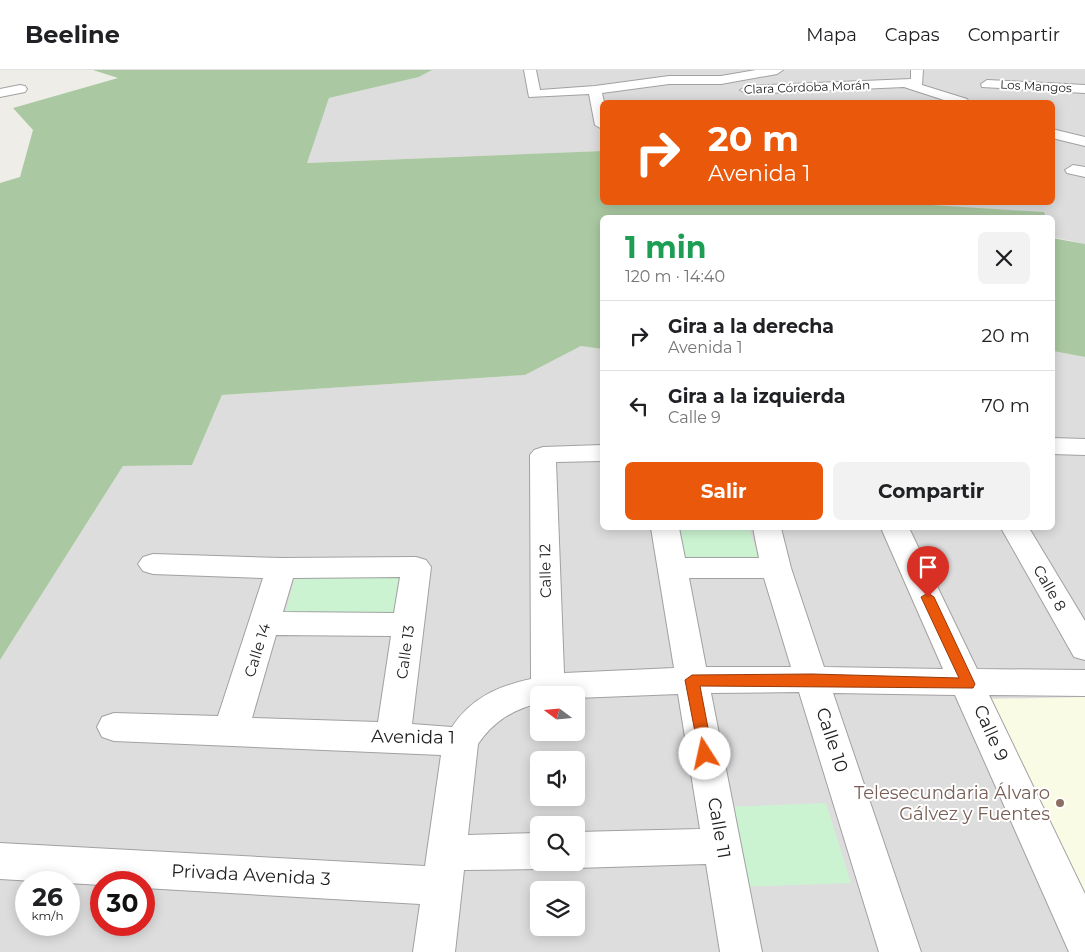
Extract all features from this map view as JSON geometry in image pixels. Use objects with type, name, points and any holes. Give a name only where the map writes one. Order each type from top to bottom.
[{"type":"street","points":[[530,70],[534,94],[595,90],[669,80],[706,86],[777,70]]},
{"type":"street","points":[[906,84],[917,83],[917,70]]},
{"type":"street","name":"Los Mangos","points":[[984,70],[988,89],[1085,89]]},
{"type":"street","points":[[651,82],[652,96]]},
{"type":"street","name":"Clara Córdoba Morán","points":[[706,86],[906,84],[960,100]]},
{"type":"street","points":[[0,93],[20,89]]},
{"type":"street","points":[[595,90],[600,115]]},
{"type":"street","points":[[1055,134],[1085,142]]},
{"type":"street","points":[[1055,446],[1085,446]]},
{"type":"street","name":"Calle 12","points":[[548,686],[543,455],[600,453]]},
{"type":"street","name":"Calle 11","points":[[665,530],[741,952]]},
{"type":"street","name":"Calle 10","points":[[767,530],[776,568],[900,952]]},
{"type":"street","name":"Calle 9","points":[[896,530],[1085,940]]},
{"type":"street","name":"Calle 8","points":[[1016,530],[1085,648]]},
{"type":"street","points":[[153,564],[281,568]]},
{"type":"street","name":"Calle 13","points":[[281,568],[416,567],[393,737]]},
{"type":"street","name":"Calle 14","points":[[232,731],[281,568]]},
{"type":"street","points":[[672,568],[776,568]]},
{"type":"street","points":[[265,623],[409,625]]},
{"type":"street","name":"Avenida 1","points":[[584,686],[692,680],[812,679],[968,684],[1085,683]]},
{"type":"street","name":"Avenida 1","points":[[114,727],[393,737],[461,742],[470,725],[485,710],[506,699],[530,693]]},
{"type":"street","points":[[434,952],[461,742]]},
{"type":"street","points":[[585,850],[722,846]]},
{"type":"street","name":"Privada Avenida 3","points":[[0,861],[444,870],[530,853]]},
{"type":"shaded area","points":[[432,70],[1085,70],[1085,244],[1055,237],[1055,215],[1045,215],[1044,212],[920,205],[1055,205],[1055,100],[600,100],[600,151],[306,163],[329,98],[419,77]]},
{"type":"shaded area","points":[[581,346],[600,349],[600,530],[1055,530],[1055,351],[1085,357],[1085,952],[0,952],[0,660],[123,466],[192,465],[222,395],[525,375]]},
{"type":"shaded area","name":"Telesecundaria Álvaro Gálvez y Fuentes","points":[[1085,697],[1085,907],[986,699]]},
{"type":"green space","points":[[93,70],[432,70],[419,77],[329,98],[307,163],[600,151],[600,205],[932,205],[1044,212],[1045,215],[600,215],[600,349],[581,346],[525,375],[222,395],[192,465],[123,466],[0,660],[0,183],[20,177],[33,130],[13,108],[118,78]]},
{"type":"green space","points":[[1055,239],[1085,244],[1085,357],[1055,351]]},
{"type":"green space","points":[[671,530],[750,530],[760,564],[679,566]]},
{"type":"green space","points":[[401,573],[395,617],[284,618],[296,574]]},
{"type":"green space","points":[[826,803],[851,883],[738,887],[722,807]]},
{"type":"place","name":"Telesecundaria Álvaro Gálvez y Fuentes","points":[[1060,803]]},
{"type":"route","points":[[705,754],[692,680],[812,679],[968,684],[928,597]]}]
